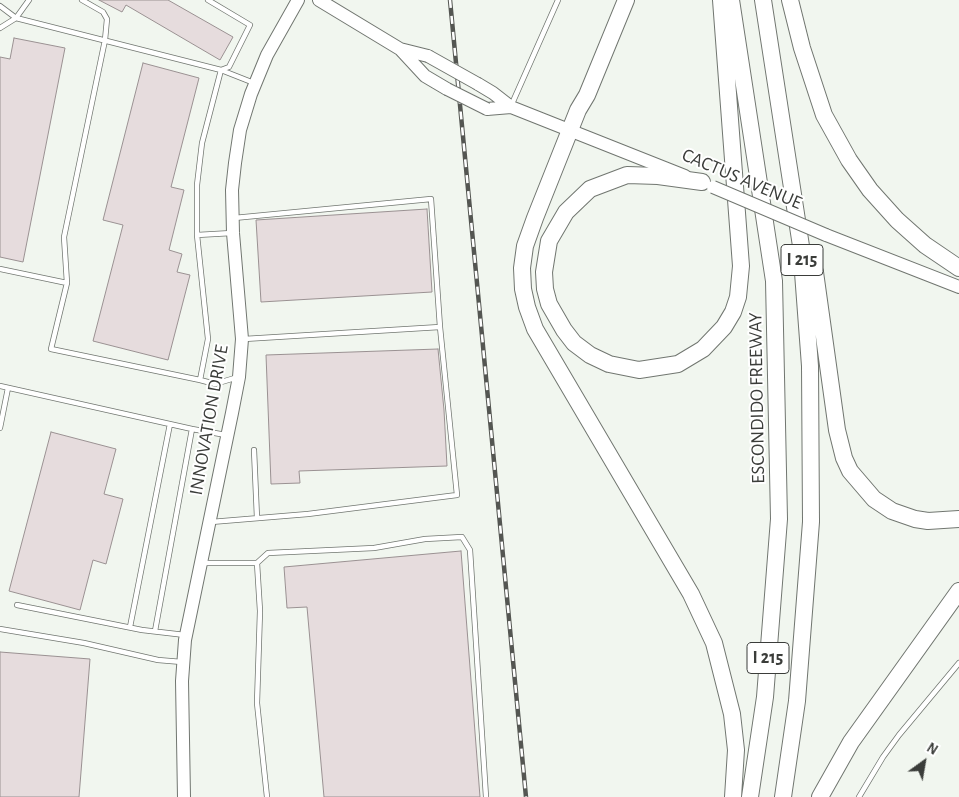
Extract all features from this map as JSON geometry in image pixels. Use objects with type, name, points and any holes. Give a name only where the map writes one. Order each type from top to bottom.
[{"type":"highway","points":[[626,0],[587,95],[578,110],[525,246],[522,268],[526,307],[535,329],[691,594],[714,643],[732,714],[736,750],[733,797]]},
{"type":"highway","points":[[708,185],[658,176],[627,175],[590,189],[566,212],[550,241],[544,272],[545,289],[550,304],[564,330],[574,343],[590,355],[609,364],[639,370],[678,364],[703,349],[724,327],[732,312],[738,297],[741,266],[721,0]]},
{"type":"highway","name":"ESCONDIDO FREEWAY","points":[[731,0],[758,160],[774,291],[779,519],[765,697],[750,797]]},
{"type":"highway","name":"I 215","points":[[763,0],[801,246],[810,366],[811,522],[797,701],[783,797]]},
{"type":"highway","points":[[790,0],[802,48],[824,115],[849,160],[870,190],[897,220],[925,245],[959,268]]},
{"type":"highway","points":[[801,246],[815,272],[837,430],[844,458],[850,471],[874,499],[892,511],[915,519],[928,521],[959,518]]},
{"type":"highway","points":[[820,797],[851,742],[908,665],[959,591]]},
{"type":"highway","points":[[908,665],[959,607]]},
{"type":"main road","name":"INNOVATION DRIVE","points":[[184,797],[183,662],[186,636],[239,377],[242,339],[233,233],[232,190],[240,130],[267,55],[298,0]]},
{"type":"main road","name":"CACTUS AVENUE","points":[[319,0],[400,49],[425,76],[487,109],[511,107]]},
{"type":"main road","name":"CACTUS AVENUE","points":[[400,49],[428,56],[493,92],[511,107],[959,287]]},
{"type":"lane","points":[[0,28],[16,18],[28,0]]},
{"type":"lane","points":[[82,0],[103,12],[107,19],[105,40],[64,237],[67,283],[51,349],[215,384],[239,377]]},
{"type":"lane","points":[[208,0],[250,25],[229,67],[221,70]]},
{"type":"lane","points":[[511,107],[558,0]]},
{"type":"lane","points":[[0,6],[16,18],[221,70],[256,83]]},
{"type":"lane","points":[[200,380],[208,339],[197,235],[197,185],[202,143],[221,70]]},
{"type":"lane","points":[[209,522],[457,495],[440,328],[432,199],[233,218]]},
{"type":"lane","points":[[197,235],[233,233]]},
{"type":"lane","points":[[0,270],[67,283]]},
{"type":"lane","points":[[242,339],[440,328]]},
{"type":"lane","points":[[0,386],[192,429],[228,435]]},
{"type":"lane","points":[[0,428],[8,388]]},
{"type":"lane","points":[[130,627],[170,424]]},
{"type":"lane","points":[[155,631],[192,429]]},
{"type":"lane","points":[[254,450],[257,518]]},
{"type":"lane","points":[[201,563],[257,563],[268,553],[374,548],[426,539],[462,537],[470,550],[486,797]]},
{"type":"lane","points":[[257,563],[260,611],[257,703],[267,797]]},
{"type":"lane","points":[[17,605],[186,636]]},
{"type":"lane","points":[[0,629],[84,643],[158,660],[183,662]]},
{"type":"lane","points":[[859,797],[894,742],[959,663]]},
{"type":"building","points":[[99,0],[168,0],[233,37],[220,60],[126,5],[122,12]]},
{"type":"building","points":[[14,38],[65,48],[23,262],[0,257],[0,57],[10,59]]},
{"type":"building","points":[[143,63],[199,78],[171,187],[184,190],[169,250],[182,254],[177,272],[190,275],[168,360],[93,341],[123,225],[103,220]]},
{"type":"building","points":[[427,209],[432,292],[261,302],[256,220]]},
{"type":"building","points":[[438,349],[447,466],[299,471],[300,483],[271,484],[266,355]]},
{"type":"building","points":[[51,432],[116,449],[104,494],[123,499],[106,564],[93,560],[80,610],[9,591]]},
{"type":"building","points":[[461,551],[480,797],[324,797],[307,607],[287,608],[284,567]]},
{"type":"building","points":[[0,652],[90,659],[79,797],[0,797]]},
{"type":"railway","points":[[450,0],[526,797]]}]
